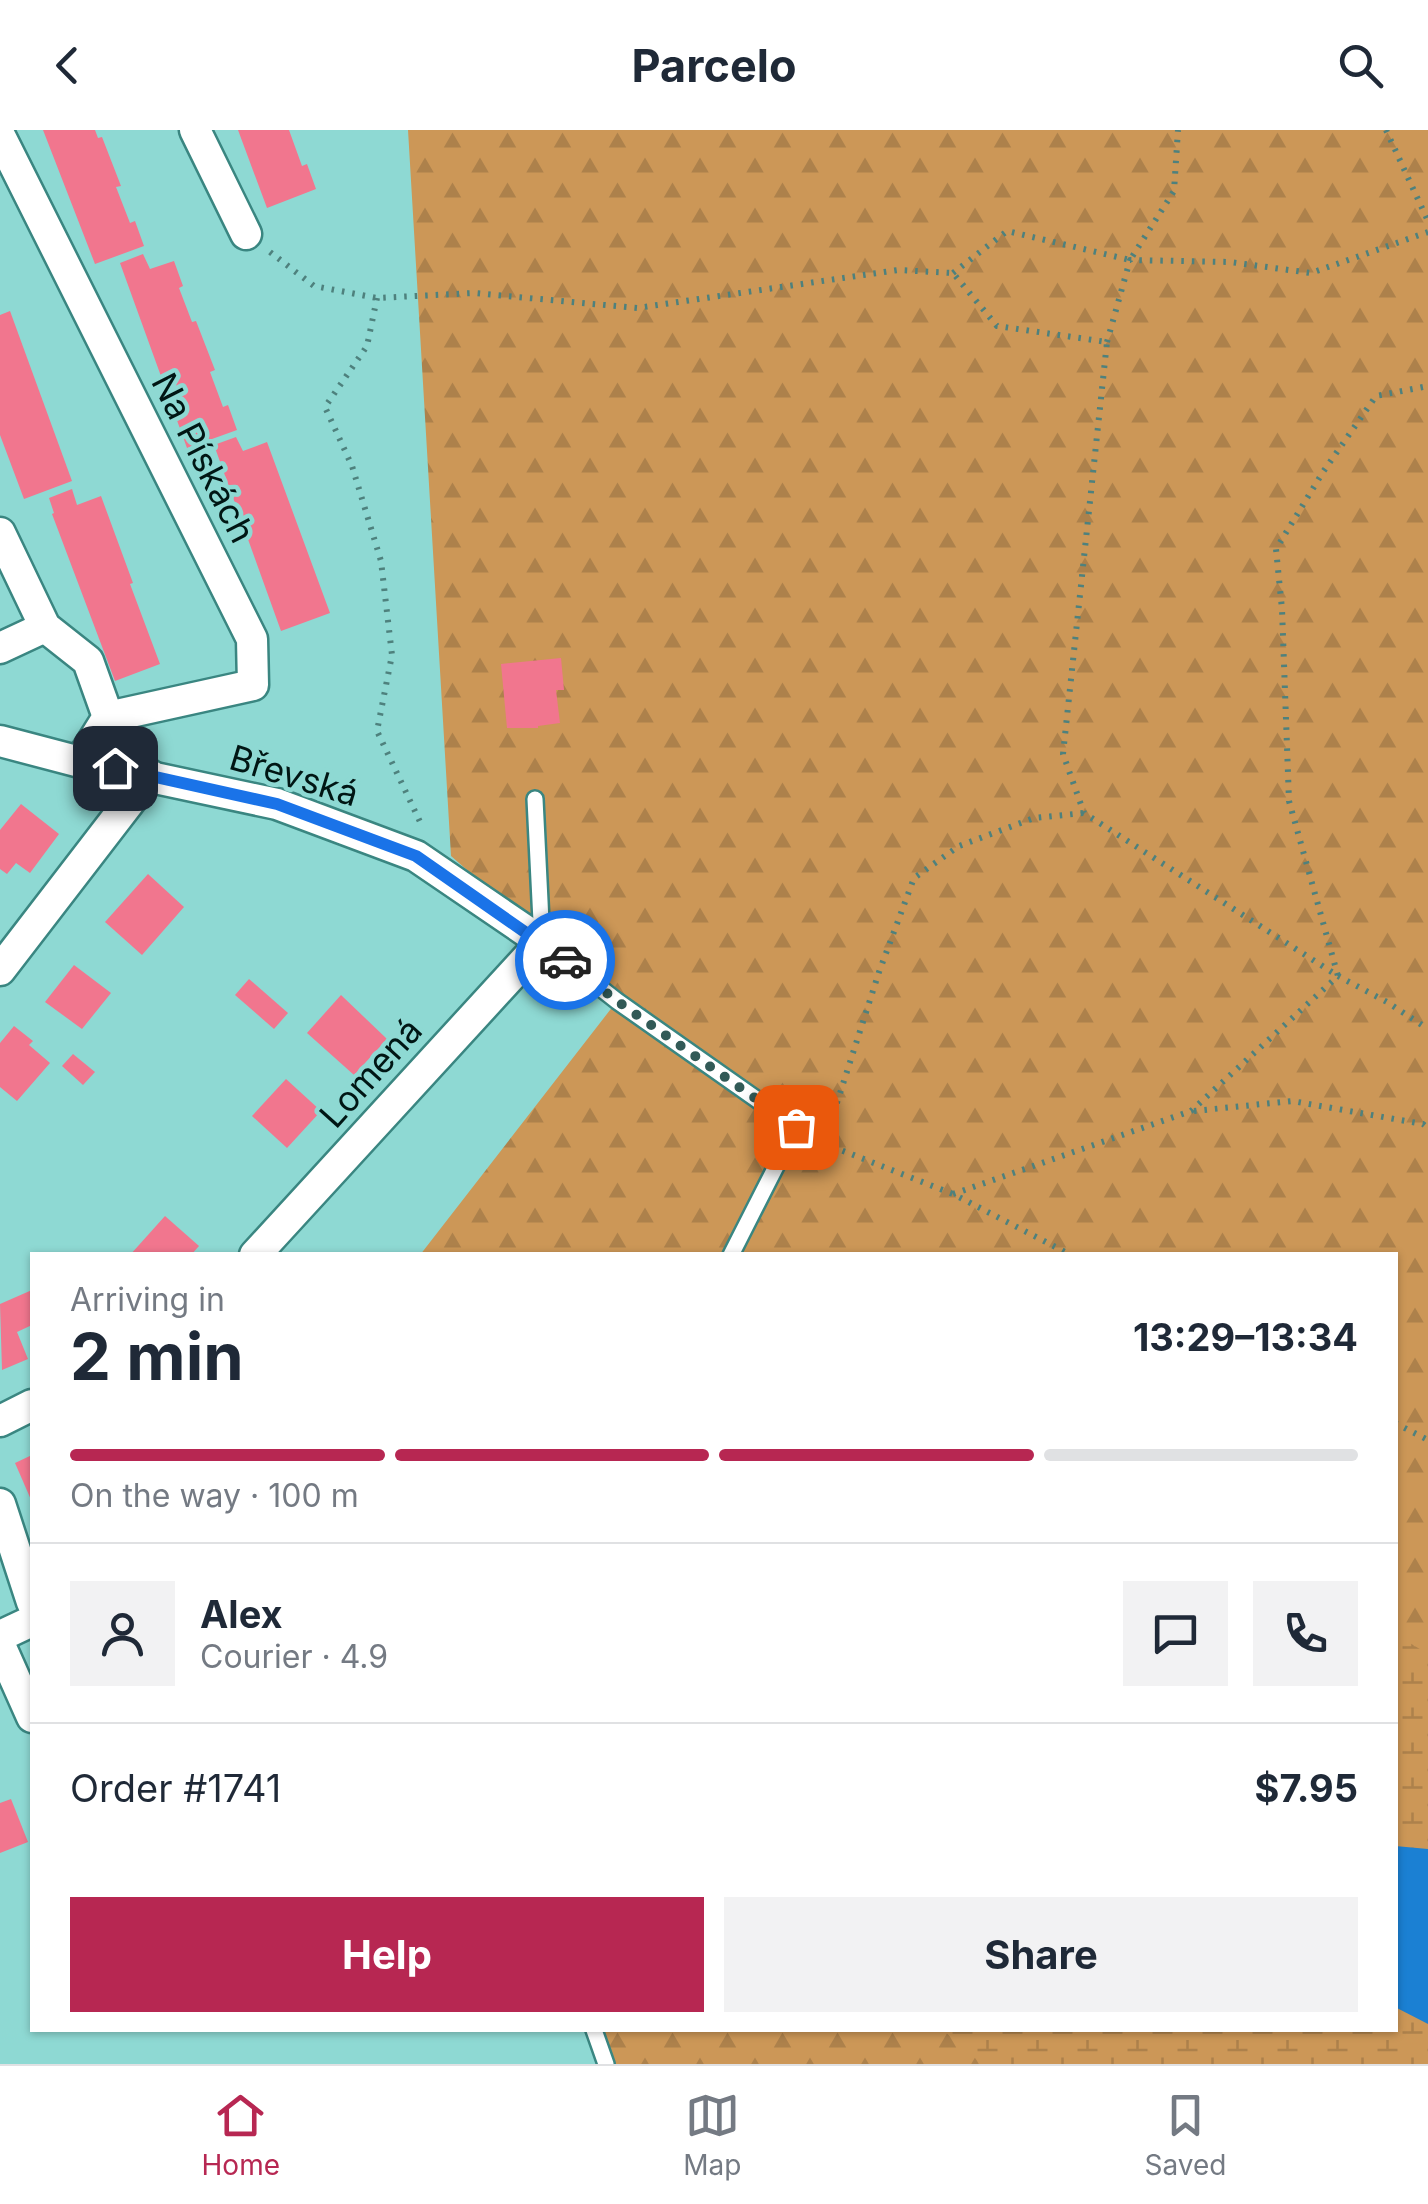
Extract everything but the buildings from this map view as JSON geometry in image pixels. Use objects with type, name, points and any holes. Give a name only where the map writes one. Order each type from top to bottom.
[{"type":"street","points":[[195,130],[246,234]]},
{"type":"street","name":"Na Pískách","points":[[0,136],[252,638],[253,684],[108,717]]},
{"type":"street","points":[[0,533],[45,627],[88,661],[108,717],[80,762]]},
{"type":"street","points":[[0,648],[45,627]]},
{"type":"street","name":"Břevská","points":[[0,742],[277,804],[416,856],[542,942]]},
{"type":"street","points":[[0,970],[150,776]]},
{"type":"street","name":"Lomená","points":[[258,1252],[542,942]]},
{"type":"street","points":[[0,1421],[30,1407]]},
{"type":"street","points":[[0,1504],[30,1596]]},
{"type":"street","points":[[0,1636],[30,1621]]},
{"type":"street","points":[[0,1645],[30,1713]]},
{"type":"lane","points":[[535,798],[542,942],[617,1001],[796,1127],[733,1252]]},
{"type":"lane","points":[[595,2032],[606,2064]]},
{"type":"path","points":[[1178,130],[1174,191],[1130,260],[1107,342],[1063,754],[1084,813],[1428,1029]]},
{"type":"path","points":[[1386,130],[1428,221]]},
{"type":"path","points":[[246,234],[314,286],[377,298],[474,292],[637,308],[898,270],[954,273],[1007,231],[1130,260],[1230,262],[1311,273],[1428,232]]},
{"type":"path","points":[[954,273],[997,326],[1107,342]]},
{"type":"path","points":[[377,298],[367,346],[325,407],[352,466],[381,561],[392,654],[377,731],[440,872]]},
{"type":"path","points":[[1338,976],[1288,802],[1282,610],[1276,549],[1376,396],[1428,386]]},
{"type":"path","points":[[824,1144],[879,972],[914,878],[959,846],[1034,818],[1084,813]]},
{"type":"path","points":[[1190,1111],[1338,976]]},
{"type":"path","points":[[953,1194],[1190,1111],[1292,1101],[1428,1128]]},
{"type":"path","points":[[796,1127],[824,1144],[953,1194],[1065,1252]]},
{"type":"path","points":[[1398,1424],[1428,1440]]},
{"type":"green space","points":[[408,130],[1428,130],[1428,1849],[1398,1846],[1398,1252],[422,1252],[617,1001],[451,856]]},
{"type":"green space","points":[[1398,1636],[1428,1654],[1428,2064],[982,2064],[945,2032],[1398,2032]]},
{"type":"green space","points":[[601,2032],[1397,2032],[1428,2064],[612,2064]]},
{"type":"water","points":[[1398,1846],[1428,1849],[1428,2024],[1398,2009]]},
{"type":"way so far","points":[[565,960],[796,1127]]},
{"type":"route","points":[[115,768],[277,804],[416,856],[565,960]]}]
